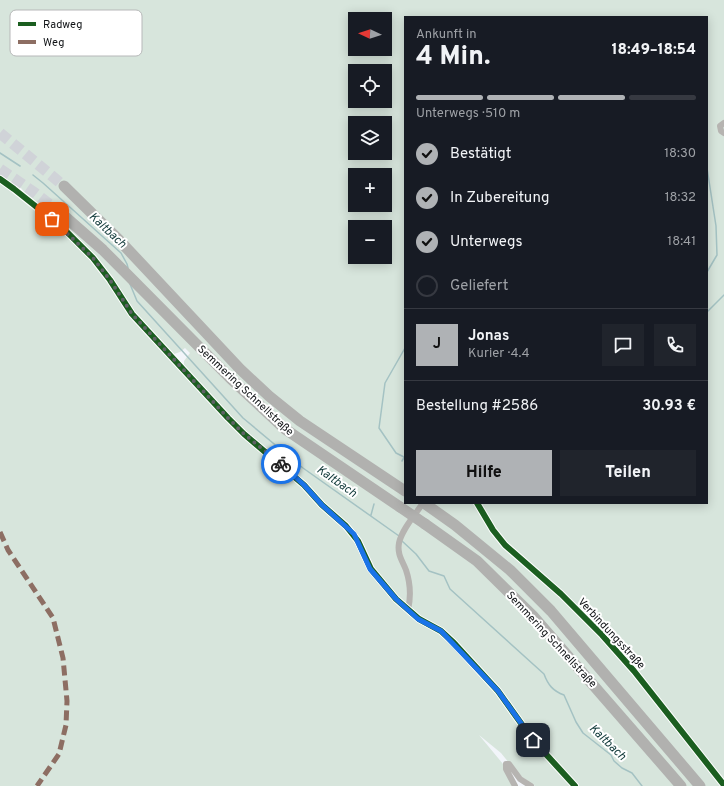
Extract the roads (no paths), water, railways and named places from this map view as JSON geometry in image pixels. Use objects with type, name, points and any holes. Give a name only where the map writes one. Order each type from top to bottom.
[{"type":"highway","name":"Semmering Schnellstraße","points":[[64,186],[119,240],[240,369],[269,396],[300,421],[404,489]]},
{"type":"highway","name":"Semmering Schnellstraße","points":[[62,214],[120,266],[230,378],[285,429],[400,507],[477,562],[534,617],[594,684],[681,786]]},
{"type":"highway","name":"Semmering Schnellstraße","points":[[426,505],[455,525],[510,570],[551,611],[700,786]]},
{"type":"street","points":[[724,123],[720,126],[721,131],[724,133]]},
{"type":"street","points":[[0,179],[20,193],[63,228],[93,258],[110,280],[132,314],[244,434],[304,485],[322,505],[354,534],[370,569],[396,599],[418,619],[441,631],[454,643],[498,691],[533,740],[575,786]]},
{"type":"street","name":"Verbindungsstraße","points":[[478,504],[493,530],[505,545],[561,594],[602,635],[634,671],[724,785]]},
{"type":"street","points":[[408,610],[410,600],[409,588],[406,571],[398,552],[399,542],[404,531],[426,505]]},
{"type":"street","points":[[515,786],[506,769],[506,764],[509,764],[520,778],[531,786]]},
{"type":"waterway","name":"Kaltbach","points":[[0,153],[20,166]]},
{"type":"waterway","points":[[708,174],[716,226],[717,255],[708,270]]},
{"type":"waterway","name":"Kaltbach","points":[[33,175],[121,253],[128,268]]},
{"type":"waterway","name":"Kaltbach","points":[[130,284],[137,301],[243,418],[303,468],[399,536]]},
{"type":"waterway","points":[[708,311],[724,295]]},
{"type":"waterway","points":[[404,350],[385,383],[379,428],[396,453],[404,457]]},
{"type":"waterway","points":[[371,515],[374,504]]},
{"type":"waterway","name":"Kaltbach","points":[[402,541],[416,554],[429,571],[444,576],[450,589],[544,674],[551,687],[564,695],[576,722],[583,733],[611,755],[614,761],[622,768],[632,773],[642,786]]},
{"type":"tunnel","points":[[0,133],[64,186]]},
{"type":"tunnel","points":[[0,169],[62,214]]}]
